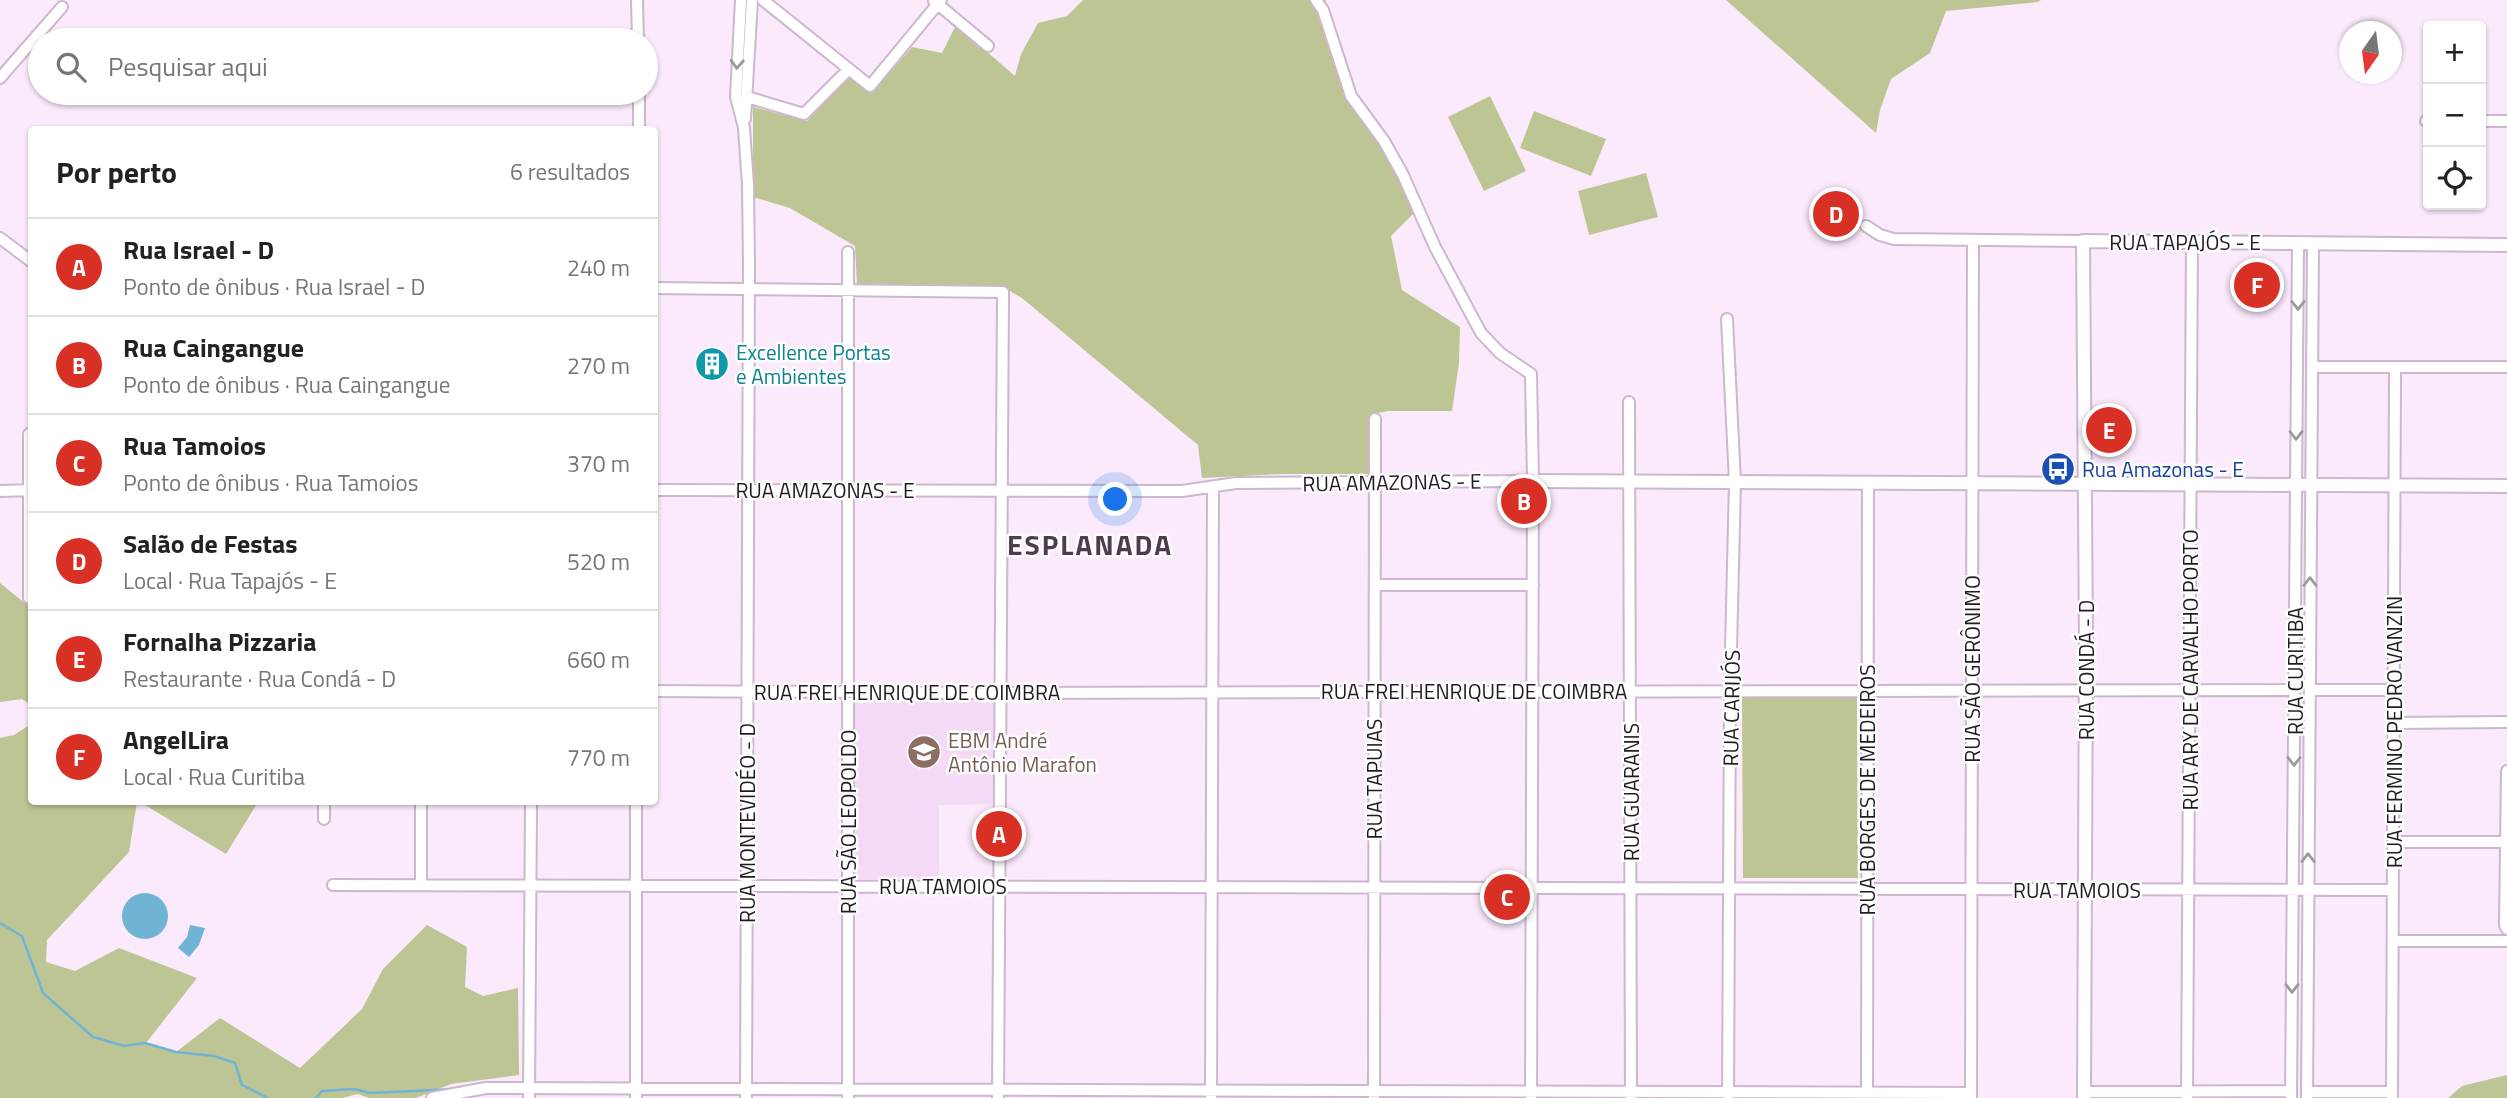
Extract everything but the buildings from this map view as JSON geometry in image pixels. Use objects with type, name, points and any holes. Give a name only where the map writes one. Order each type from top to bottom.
[{"type":"street","points":[[637,0],[638,28]]},
{"type":"street","name":"RUA MONTEVIDÉO - D","points":[[741,0],[736,97],[744,128]]},
{"type":"street","name":"RUA MONTEVIDÉO - D","points":[[746,1093],[749,289],[748,185],[744,128],[752,0]]},
{"type":"street","points":[[763,0],[870,86],[937,1],[988,47]]},
{"type":"street","points":[[1316,0],[1322,10],[1351,96],[1384,141],[1403,175],[1435,247],[1481,333],[1500,353],[1531,374],[1531,1095]]},
{"type":"street","points":[[44,28],[62,7]]},
{"type":"street","points":[[0,78],[28,46]]},
{"type":"street","points":[[747,97],[804,114],[849,69]]},
{"type":"street","points":[[639,105],[639,126]]},
{"type":"street","points":[[2486,121],[2507,121]]},
{"type":"street","name":"RUA TAPAJÓS - E","points":[[1866,226],[1880,235],[1894,239],[2507,245]]},
{"type":"street","points":[[0,238],[28,259]]},
{"type":"street","name":"RUA SÃO GERÔNIMO","points":[[1971,1095],[1973,240]]},
{"type":"street","name":"RUA CONDÁ - D","points":[[2083,241],[2086,484],[2084,1095]]},
{"type":"street","name":"RUA ARY DE CARVALHO PORTO","points":[[2188,1095],[2192,242]]},
{"type":"street","name":"RUA CURITIBA","points":[[2291,1095],[2298,243]]},
{"type":"street","name":"RUA CURITIBA","points":[[2307,1095],[2313,243]]},
{"type":"street","name":"RUA SÃO LEOPOLDO","points":[[848,252],[848,1094]]},
{"type":"street","points":[[658,288],[1003,292],[998,1094]]},
{"type":"street","name":"RUA CARIJÓS","points":[[1727,319],[1735,482],[1730,691],[1728,1096]]},
{"type":"street","points":[[2312,367],[2507,367]]},
{"type":"street","name":"RUA FERMINO PEDRO VANZIN","points":[[2392,1095],[2395,367]]},
{"type":"street","name":"RUA GUARANIS","points":[[1629,402],[1631,1095]]},
{"type":"street","name":"RUA TAPUIAS","points":[[1374,1095],[1375,419]]},
{"type":"street","name":"RUA AMAZONAS - E","points":[[658,490],[1182,491],[1236,483],[1533,481],[2507,486]]},
{"type":"street","name":"RUA BORGES DE MEDEIROS","points":[[1867,1096],[1868,482]]},
{"type":"street","points":[[1211,1094],[1213,486]]},
{"type":"street","points":[[0,491],[28,489]]},
{"type":"street","points":[[1374,585],[1533,585]]},
{"type":"street","name":"RUA FREI HENRIQUE DE COIMBRA","points":[[658,691],[1000,693],[2294,690]]},
{"type":"street","points":[[2310,690],[2394,690]]},
{"type":"street","points":[[2394,723],[2507,722]]},
{"type":"street","points":[[2507,771],[2507,929]]},
{"type":"street","points":[[324,805],[324,819]]},
{"type":"street","points":[[421,805],[421,885]]},
{"type":"street","points":[[529,1093],[531,805]]},
{"type":"street","points":[[636,805],[636,1093]]},
{"type":"street","points":[[2393,842],[2506,842]]},
{"type":"street","name":"RUA TAMOIOS","points":[[333,885],[2393,890]]},
{"type":"street","points":[[2393,941],[2507,941]]},
{"type":"street","points":[[432,1097],[486,1087],[529,1093],[1971,1095]]},
{"type":"street","points":[[2084,1095],[2291,1095]]},
{"type":"street","points":[[2307,1095],[2392,1095]]},
{"type":"shaded area","name":"EBM André Antônio Marafon","points":[[993,698],[994,804],[939,805],[939,878],[855,879],[854,699]]},
{"type":"green space","points":[[1083,0],[1326,0],[1323,10],[1351,96],[1384,141],[1417,210],[1391,236],[1402,290],[1460,327],[1459,363],[1452,411],[1389,411],[1371,414],[1368,474],[1202,478],[1198,445],[1022,298],[1003,287],[857,285],[855,246],[790,208],[753,197],[753,107],[807,121],[850,76],[872,93],[912,47],[942,53],[956,25],[1015,76],[1021,54],[1038,23],[1067,16]]},
{"type":"green space","points":[[1726,0],[2041,0],[1946,11],[1930,53],[1891,79],[1880,110],[1876,133]]},
{"type":"green space","points":[[1490,96],[1526,171],[1484,191],[1448,117]]},
{"type":"green space","points":[[1534,111],[1606,139],[1591,176],[1520,148]]},
{"type":"green space","points":[[1646,173],[1658,217],[1589,235],[1578,191]]},
{"type":"green space","points":[[0,583],[28,606],[28,703],[22,699],[0,702]]},
{"type":"green space","points":[[1857,697],[1858,878],[1743,878],[1742,698]]},
{"type":"green space","points":[[28,726],[28,805],[137,805],[129,852],[47,940],[46,962],[75,971],[119,948],[197,978],[146,1043],[176,1052],[220,1018],[300,1068],[362,1009],[383,969],[427,925],[467,947],[465,987],[483,996],[518,988],[519,1075],[451,1084],[416,1098],[369,1098],[358,1094],[342,1098],[0,1098],[0,738],[14,735]]},
{"type":"green space","points":[[145,805],[256,805],[226,854]]},
{"type":"green space","points":[[2507,1075],[2507,1098],[2448,1098],[2462,1086]]},
{"type":"water","points":[[145,893],[161,900],[168,916],[161,932],[145,939],[129,932],[122,916],[129,900]]},
{"type":"water","points":[[190,925],[205,928],[199,945],[189,957],[178,948],[187,937]]},
{"type":"waterway","points":[[0,923],[22,936],[43,993],[93,1037],[124,1046],[145,1043],[176,1052],[214,1056],[235,1063],[242,1085],[268,1098]]},
{"type":"waterway","points":[[316,1098],[322,1091],[354,1089],[370,1093],[456,1089]]},
{"type":"waterway","points":[[508,1093],[518,1094]]},
{"type":"place","name":"Salão de Festas","points":[[1836,214]]},
{"type":"place","name":"AngelLira","points":[[2257,285]]},
{"type":"place","name":"Excellence Portas e Ambientes","points":[[712,364]]},
{"type":"place","name":"Fornalha Pizzaria","points":[[2109,430]]},
{"type":"place","name":"Rua Amazonas - E","points":[[2058,469]]},
{"type":"place","name":"Rua Caingangue","points":[[1524,501]]},
{"type":"place","name":"EBM André Antônio Marafon","points":[[924,752]]},
{"type":"place","name":"Rua Israel - D","points":[[999,834]]},
{"type":"place","name":"Rua Tamoios","points":[[1507,897]]},
{"type":"district","name":"ESPLANADA","points":[[1090,544]]}]
